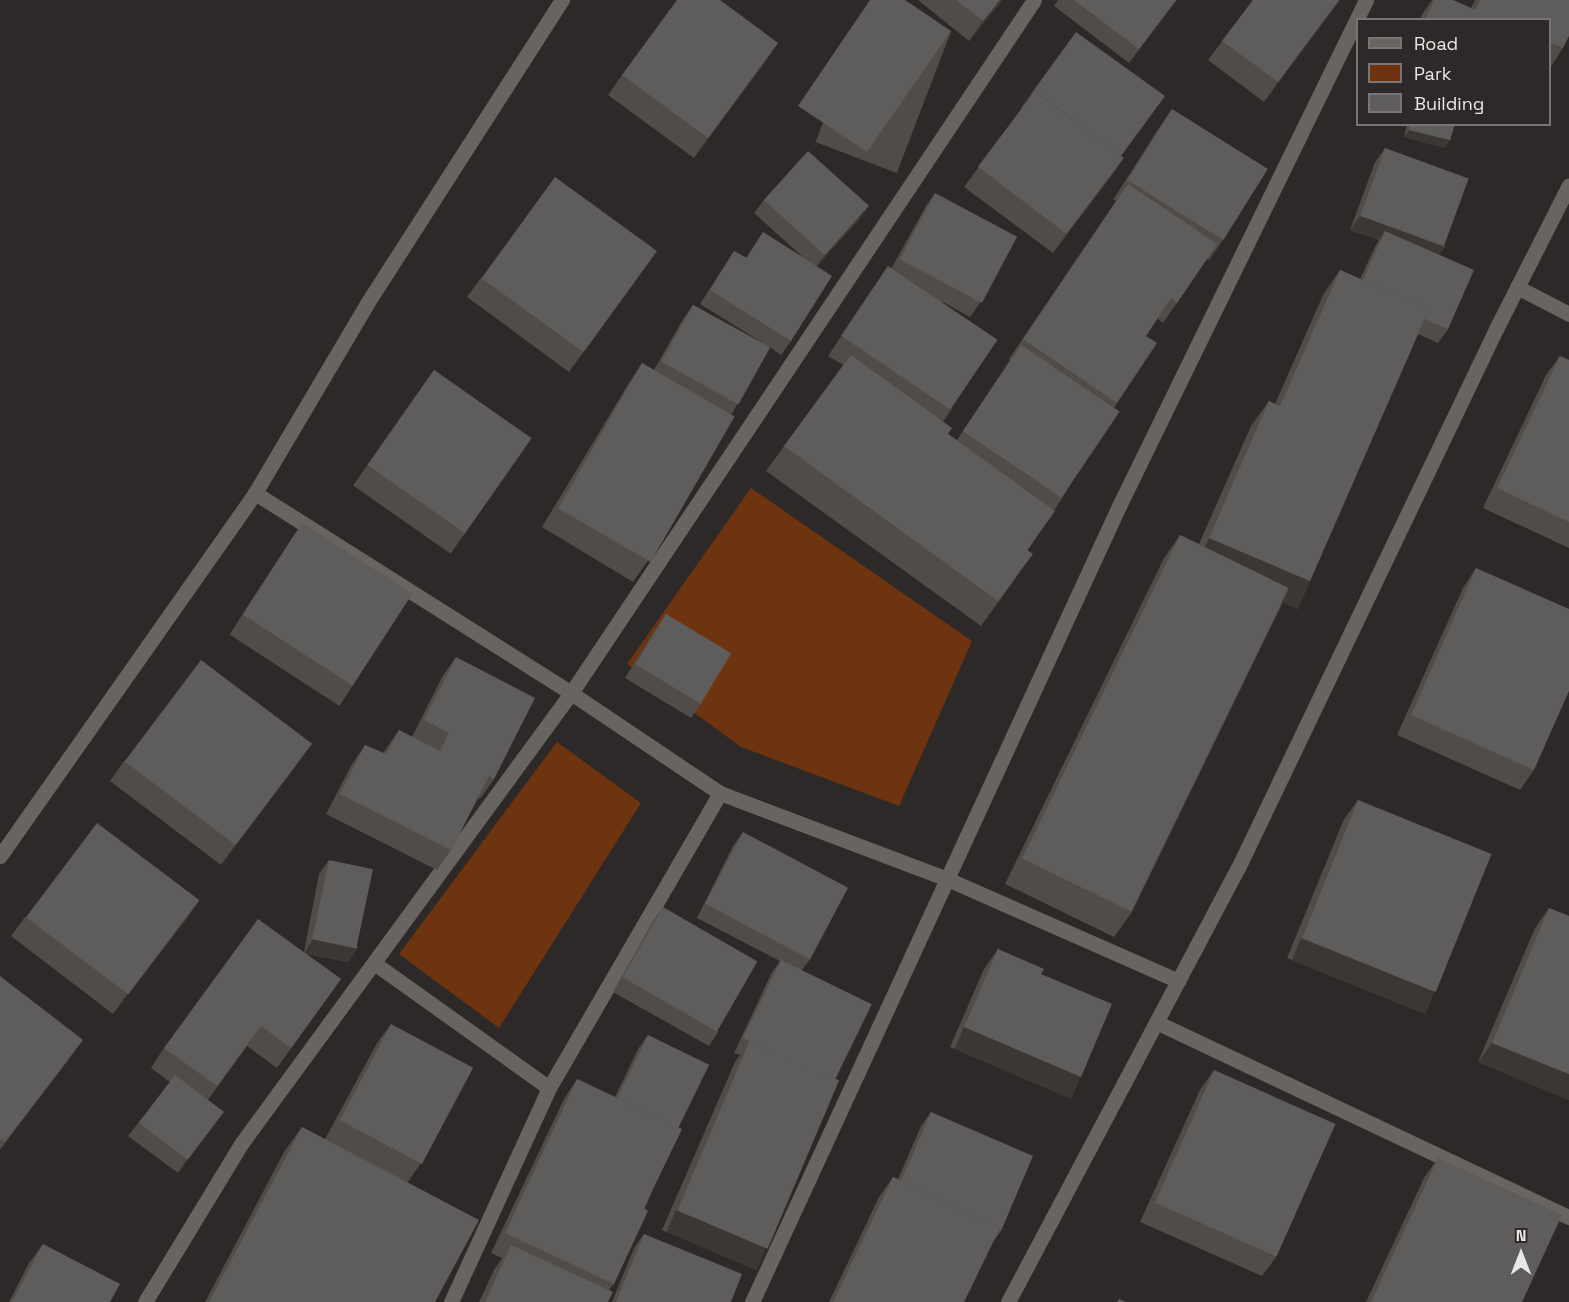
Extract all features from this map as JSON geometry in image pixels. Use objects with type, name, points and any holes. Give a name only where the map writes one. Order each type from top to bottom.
[{"type":"street","points":[[0,856],[255,493],[366,305],[562,0]]},
{"type":"street","points":[[145,1302],[241,1144],[571,693],[1034,0]]},
{"type":"street","points":[[1357,18],[1366,0]]},
{"type":"street","points":[[752,1302],[945,878],[1119,506],[1356,20]]},
{"type":"street","points":[[1008,1302],[1238,868],[1517,287],[1569,185]]},
{"type":"street","points":[[1517,287],[1569,314]]},
{"type":"street","points":[[255,493],[571,693],[720,793],[945,878],[1178,981]]},
{"type":"street","points":[[451,1302],[549,1088],[720,793]]},
{"type":"street","points":[[374,963],[549,1088]]},
{"type":"street","points":[[1155,1022],[1569,1217]]},
{"type":"green space","points":[[751,488],[972,641],[899,806],[741,747],[627,664]]},
{"type":"green space","points":[[557,742],[641,803],[499,1028],[399,954]]},
{"type":"building","points":[[677,0],[720,0],[778,43],[708,138],[622,75]]},
{"type":"building","points":[[870,0],[905,0],[951,31],[867,152],[798,106]]},
{"type":"building","points":[[956,0],[1000,0],[983,21]]},
{"type":"building","points":[[1074,0],[1176,0],[1139,49]]},
{"type":"building","points":[[1253,0],[1339,0],[1278,82],[1222,41]]},
{"type":"building","points":[[1434,0],[1453,0],[1475,10],[1480,0],[1569,0],[1569,36],[1563,48],[1551,42],[1551,18],[1426,18]]},
{"type":"building","points":[[1076,32],[1165,96],[1121,156],[1035,91],[1031,94]]},
{"type":"building","points":[[1035,91],[1124,158],[1066,234],[978,167]]},
{"type":"building","points":[[1172,109],[1268,169],[1223,240],[1127,180]]},
{"type":"building","points":[[1410,126],[1454,126],[1450,140],[1409,130]]},
{"type":"building","points":[[1385,148],[1469,178],[1444,246],[1360,216]]},
{"type":"building","points":[[808,151],[869,206],[825,255],[764,200]]},
{"type":"building","points":[[555,177],[657,251],[583,352],[482,278]]},
{"type":"building","points":[[1128,184],[1217,244],[1177,303],[1171,298],[1146,336],[1157,343],[1117,403],[1023,339]]},
{"type":"building","points":[[935,193],[1017,237],[982,303],[900,259]]},
{"type":"building","points":[[1385,231],[1474,270],[1448,329],[1425,319],[1429,309],[1363,280]]},
{"type":"building","points":[[763,232],[832,276],[791,341],[710,290],[734,251],[747,258]]},
{"type":"building","points":[[888,266],[997,340],[950,409],[841,336]]},
{"type":"building","points":[[1340,270],[1429,309],[1310,581],[1209,538],[1269,401],[1280,406]]},
{"type":"building","points":[[693,305],[770,348],[738,405],[661,362]]},
{"type":"building","points":[[1021,345],[1120,412],[1061,498],[963,431]]},
{"type":"building","points":[[851,355],[952,428],[948,434],[1055,511],[1027,550],[1033,554],[998,601],[784,446]]},
{"type":"building","points":[[1560,356],[1569,360],[1569,522],[1497,488]]},
{"type":"building","points":[[642,363],[735,416],[651,562],[558,508]]},
{"type":"building","points":[[434,370],[531,438],[465,533],[367,465]]},
{"type":"building","points":[[302,523],[412,594],[353,686],[243,614]]},
{"type":"building","points":[[1180,535],[1289,588],[1131,912],[1022,859]]},
{"type":"building","points":[[1476,568],[1569,609],[1569,691],[1534,770],[1411,715]]},
{"type":"building","points":[[666,614],[731,653],[701,704],[636,665]]},
{"type":"building","points":[[456,657],[535,698],[494,779],[489,776],[451,850],[340,794],[365,745],[386,754],[399,730],[440,751],[449,733],[424,720]]},
{"type":"building","points":[[201,660],[312,744],[236,845],[125,761]]},
{"type":"building","points":[[1358,800],[1492,854],[1436,992],[1302,938]]},
{"type":"building","points":[[97,823],[199,900],[128,994],[26,917]]},
{"type":"building","points":[[743,832],[848,888],[810,959],[705,904]]},
{"type":"building","points":[[329,860],[373,869],[356,949],[312,939]]},
{"type":"building","points":[[663,907],[757,962],[717,1032],[622,977]]},
{"type":"building","points":[[1549,908],[1569,916],[1569,1074],[1492,1043]]},
{"type":"building","points":[[258,919],[341,979],[291,1048],[261,1026],[217,1086],[164,1048]]},
{"type":"building","points":[[998,949],[1044,969],[1041,974],[1112,1004],[1081,1077],[964,1027]]},
{"type":"building","points":[[781,960],[872,1004],[834,1082],[743,1038]]},
{"type":"building","points":[[0,976],[83,1040],[5,1142],[0,1139]]},
{"type":"building","points":[[391,1024],[473,1068],[422,1164],[340,1120]]},
{"type":"building","points":[[648,1035],[709,1065],[678,1128],[617,1098]]},
{"type":"building","points":[[749,1042],[839,1080],[768,1249],[677,1210]]},
{"type":"building","points":[[1214,1070],[1336,1124],[1277,1257],[1155,1202]]},
{"type":"building","points":[[175,1075],[224,1112],[188,1160],[139,1123]]},
{"type":"building","points":[[577,1079],[682,1129],[644,1208],[648,1211],[614,1284],[505,1233]]},
{"type":"building","points":[[931,1112],[1033,1156],[1001,1231],[1000,1228],[901,1181]]},
{"type":"building","points":[[302,1127],[479,1220],[435,1302],[209,1302]]},
{"type":"building","points":[[1438,1158],[1562,1215],[1522,1302],[1371,1302]]},
{"type":"building","points":[[893,1177],[1000,1228],[964,1302],[833,1302]]},
{"type":"building","points":[[644,1234],[742,1274],[731,1302],[616,1302]]},
{"type":"building","points":[[43,1244],[120,1284],[110,1302],[12,1302]]},
{"type":"building","points":[[511,1245],[613,1292],[608,1302],[485,1302]]}]
